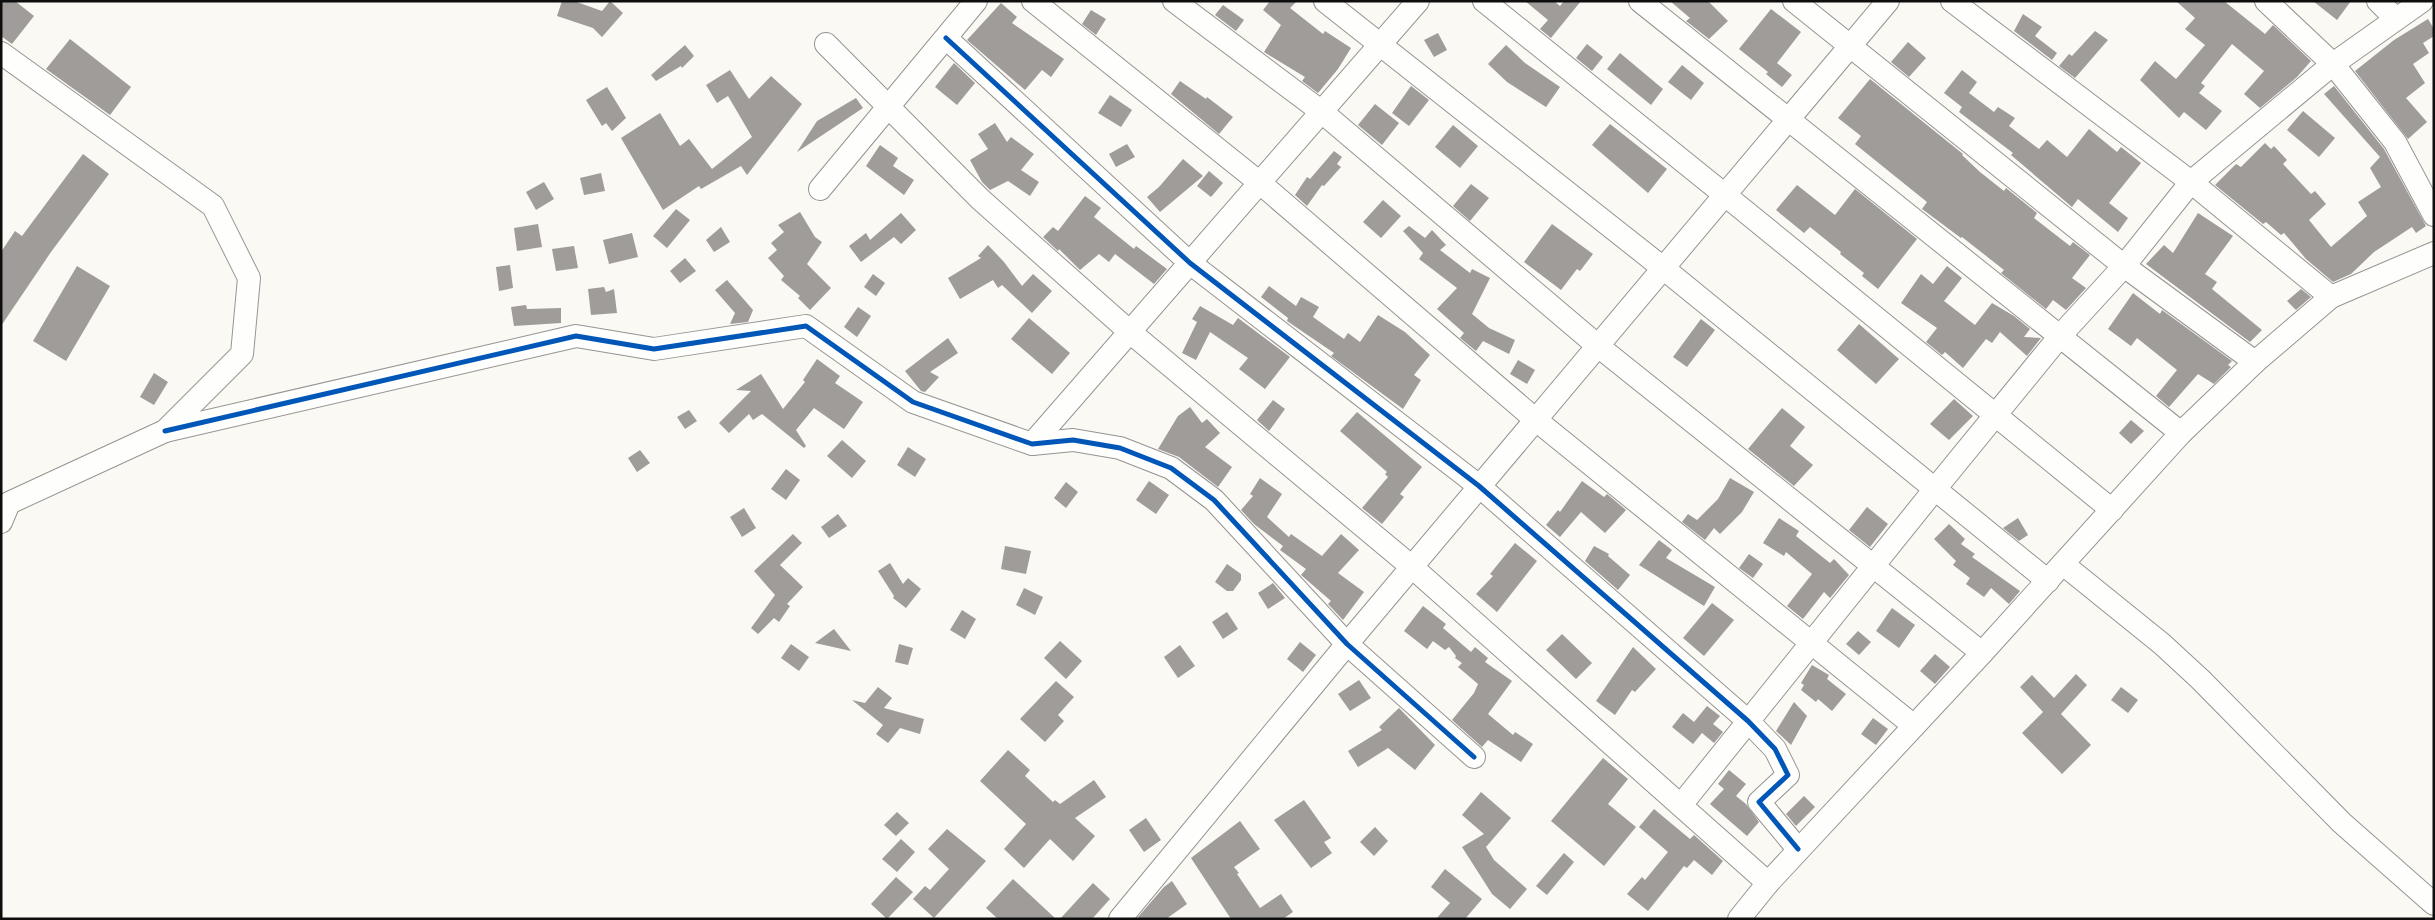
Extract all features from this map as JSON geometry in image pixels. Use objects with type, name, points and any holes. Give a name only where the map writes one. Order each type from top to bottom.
[{"type":"street","points":[[820,189],[976,1]]},
{"type":"street","points":[[1033,1],[1260,183],[1536,420],[1914,726]]},
{"type":"street","points":[[1174,1],[1322,112],[1598,346],[1982,653]]},
{"type":"street","points":[[1325,1],[1663,268],[2048,581]]},
{"type":"street","points":[[1032,444],[1418,1]]},
{"type":"street","points":[[1484,1],[1725,194],[2112,510]]},
{"type":"street","points":[[1640,1],[1787,121],[2181,433]]},
{"type":"street","points":[[1794,1],[2124,266],[2255,362]]},
{"type":"street","points":[[1120,919],[1479,486],[1888,1]]},
{"type":"street","points":[[1952,1],[2191,182],[2331,297]]},
{"type":"street","points":[[2266,1],[2333,64],[2395,142],[2434,215]]},
{"type":"street","points":[[2378,1],[2396,19]]},
{"type":"street","points":[[1681,805],[1872,566],[2060,336],[2124,266],[2191,182],[2333,64],[2422,1]]},
{"type":"street","points":[[946,38],[1190,264],[1479,486],[1748,720],[1774,749],[1788,775],[1758,802],[1798,849]]},
{"type":"street","points":[[826,44],[980,199],[1130,332],[1412,567],[1768,883]]},
{"type":"street","points":[[1,52],[213,206],[249,278],[242,354],[165,431]]},
{"type":"street","points":[[1739,919],[1798,849],[2064,564],[2181,433],[2255,362],[2331,297],[2434,253]]},
{"type":"street","points":[[1,522],[9,503],[165,431],[576,336],[654,349],[806,326],[913,402],[1032,444],[1073,440],[1120,448],[1171,468],[1214,500],[1347,644],[1474,757]]},
{"type":"street","points":[[2064,564],[2162,644],[2200,679],[2342,823],[2434,904]]},
{"type":"building","points":[[1,1],[15,1],[34,16],[12,44],[1,36]]},
{"type":"building","points":[[562,1],[574,1],[602,11],[610,1],[623,13],[602,37],[593,28],[557,16]]},
{"type":"building","points":[[1270,1],[1297,1],[1290,8],[1323,34],[1325,31],[1351,48],[1338,69],[1318,93],[1302,81],[1305,77],[1264,52],[1281,25],[1263,10]]},
{"type":"building","points":[[1525,1],[1554,1],[1560,6],[1564,1],[1581,1],[1551,38],[1540,29],[1548,20]]},
{"type":"building","points":[[1670,1],[1708,1],[1728,21],[1709,39],[1686,21],[1690,18]]},
{"type":"building","points":[[2176,1],[2224,1],[2265,34],[2273,25],[2311,61],[2297,77],[2260,108],[2244,94],[2264,71],[2232,44],[2201,83],[2205,86],[2199,93],[2222,111],[2206,130],[2184,112],[2179,118],[2140,80],[2155,61],[2176,79],[2205,45],[2185,29],[2195,18]]},
{"type":"building","points":[[2313,1],[2351,1],[2337,20]]},
{"type":"building","points":[[1001,3],[1017,17],[1012,23],[1064,59],[1051,77],[1042,70],[1025,90],[967,40]]},
{"type":"building","points":[[1223,5],[1244,20],[1236,31],[1215,15]]},
{"type":"building","points":[[1771,9],[1801,32],[1777,63],[1792,75],[1782,87],[1766,74],[1768,72],[1739,49]]},
{"type":"building","points":[[1091,10],[1106,19],[1096,35],[1082,24]]},
{"type":"building","points":[[2023,14],[2042,27],[2035,36],[2057,53],[2052,60],[2014,31]]},
{"type":"building","points":[[2428,19],[2434,29],[2434,36],[2423,43],[2429,53],[2413,64],[2425,83],[2406,98],[2427,122],[2408,139],[2355,71],[2394,40]]},
{"type":"building","points":[[2095,31],[2108,40],[2075,78],[2059,66],[2069,54],[2072,56]]},
{"type":"building","points":[[1438,33],[1447,50],[1434,57],[1424,40]]},
{"type":"building","points":[[70,39],[131,87],[110,115],[46,69]]},
{"type":"building","points":[[1908,42],[1926,58],[1909,77],[1891,62]]},
{"type":"building","points":[[1587,44],[1603,57],[1592,71],[1576,58]]},
{"type":"building","points":[[685,45],[694,56],[682,68],[681,66],[656,81],[651,75]]},
{"type":"building","points":[[1506,45],[1525,63],[1560,87],[1546,107],[1507,82],[1488,64]]},
{"type":"building","points":[[1620,53],[1663,89],[1651,105],[1607,69]]},
{"type":"building","points":[[954,63],[975,83],[957,105],[935,87]]},
{"type":"building","points":[[1682,65],[1704,83],[1691,100],[1668,82]]},
{"type":"building","points":[[730,70],[749,99],[771,76],[802,104],[747,175],[741,166],[701,189],[699,186],[663,210],[621,138],[660,113],[680,146],[689,139],[712,169],[752,137],[728,96],[717,103],[706,85]]},
{"type":"building","points":[[1962,70],[1977,82],[1969,93],[1994,112],[1998,107],[2015,118],[2009,126],[2039,149],[2047,140],[2067,157],[2089,129],[2117,152],[2121,147],[2141,163],[2109,203],[2128,218],[2118,232],[2078,199],[2072,207],[2011,155],[2013,153],[1959,112],[1962,107],[1944,93]]},
{"type":"building","points":[[1870,79],[1963,154],[1980,172],[2004,191],[2006,188],[2037,213],[2034,218],[2070,246],[2073,242],[2090,255],[2072,278],[2086,288],[2066,310],[2053,300],[2046,309],[2001,273],[2004,270],[1922,209],[1927,202],[1855,144],[1861,136],[1838,118]]},
{"type":"building","points":[[1180,81],[1206,99],[1207,97],[1233,117],[1219,134],[1171,94]]},
{"type":"building","points":[[1411,86],[1429,100],[1409,126],[1392,113]]},
{"type":"building","points":[[2334,86],[2384,149],[2426,226],[2416,233],[2412,227],[2374,252],[2351,274],[2333,282],[2306,259],[2284,233],[2281,235],[2266,222],[2263,224],[2215,185],[2236,164],[2241,167],[2265,143],[2271,149],[2274,146],[2287,160],[2283,164],[2311,194],[2315,191],[2326,204],[2309,220],[2331,247],[2367,216],[2358,202],[2381,187],[2370,168],[2380,157],[2324,94]]},
{"type":"building","points":[[607,87],[626,118],[612,131],[606,123],[602,126],[586,100]]},
{"type":"building","points":[[1110,95],[1132,110],[1121,127],[1098,113]]},
{"type":"building","points":[[856,98],[863,108],[797,152],[817,121]]},
{"type":"building","points":[[1375,104],[1399,123],[1382,145],[1358,125]]},
{"type":"building","points":[[2303,111],[2335,138],[2319,157],[2287,130]]},
{"type":"building","points":[[995,123],[1007,142],[1011,137],[1034,154],[1021,170],[1039,182],[1030,196],[1008,181],[990,190],[982,182],[970,160],[988,149],[978,134]]},
{"type":"building","points":[[1610,124],[1667,169],[1648,193],[1592,145]]},
{"type":"building","points":[[1453,125],[1478,146],[1460,168],[1435,147]]},
{"type":"building","points":[[1127,144],[1135,157],[1116,167],[1109,154]]},
{"type":"building","points":[[880,145],[898,158],[893,166],[914,180],[904,195],[866,166]]},
{"type":"building","points":[[1334,151],[1342,157],[1337,164],[1341,167],[1324,186],[1322,185],[1307,206],[1295,195],[1307,177],[1310,179]]},
{"type":"building","points":[[83,154],[109,174],[51,252],[1,326],[1,252],[15,231],[22,236]]},
{"type":"building","points":[[1183,159],[1203,176],[1160,212],[1147,197],[1159,187]]},
{"type":"building","points":[[1209,171],[1223,183],[1211,197],[1197,186]]},
{"type":"building","points":[[601,173],[605,191],[584,195],[580,178]]},
{"type":"building","points":[[544,182],[554,199],[536,210],[526,192]]},
{"type":"building","points":[[1471,184],[1489,198],[1470,221],[1453,206]]},
{"type":"building","points":[[1797,185],[1835,215],[1855,189],[1917,239],[1878,289],[1862,276],[1864,273],[1840,254],[1841,252],[1810,227],[1804,233],[1776,210]]},
{"type":"building","points":[[1085,196],[1101,208],[1094,217],[1134,249],[1136,246],[1167,269],[1154,284],[1115,254],[1109,262],[1099,254],[1080,270],[1059,249],[1058,251],[1043,237],[1053,227],[1058,231]]},
{"type":"building","points":[[1383,200],[1401,216],[1381,238],[1363,222]]},
{"type":"building","points":[[676,209],[690,220],[667,248],[653,236]]},
{"type":"building","points":[[800,212],[815,237],[822,242],[807,264],[831,288],[810,310],[798,298],[800,296],[781,280],[784,276],[768,258],[777,250],[771,243],[784,232],[778,225]]},
{"type":"building","points":[[901,213],[916,230],[901,244],[894,237],[861,262],[849,246],[866,233],[870,240]]},
{"type":"building","points":[[2198,213],[2233,236],[2205,274],[2217,282],[2212,289],[2262,330],[2250,342],[2146,264],[2164,245],[2173,253]]},
{"type":"building","points":[[538,224],[542,247],[517,251],[514,228]]},
{"type":"building","points":[[1552,224],[1593,254],[1580,271],[1577,269],[1561,290],[1524,262]]},
{"type":"building","points":[[1409,226],[1425,238],[1432,230],[1446,245],[1440,250],[1470,273],[1472,269],[1490,278],[1472,314],[1489,328],[1515,340],[1509,354],[1483,341],[1476,351],[1460,338],[1464,333],[1437,309],[1457,288],[1419,259],[1423,253],[1403,231]]},
{"type":"building","points":[[721,227],[730,242],[714,252],[706,240]]},
{"type":"building","points":[[632,233],[638,257],[609,264],[603,240]]},
{"type":"building","points":[[988,245],[1022,286],[1033,274],[1052,291],[1032,313],[1002,285],[998,288],[993,280],[960,299],[948,278],[981,258],[978,256]]},
{"type":"building","points":[[574,246],[578,268],[556,271],[552,249]]},
{"type":"building","points":[[685,258],[696,271],[680,283],[670,271]]},
{"type":"building","points":[[510,265],[513,288],[499,291],[496,267]]},
{"type":"building","points":[[77,266],[110,286],[66,361],[33,341]]},
{"type":"building","points":[[1947,266],[1962,278],[1944,301],[1975,325],[1992,303],[2014,316],[2030,329],[2024,337],[2041,338],[2027,356],[2000,332],[1992,343],[1986,339],[1963,368],[1945,352],[1942,355],[1926,342],[1937,328],[1901,303],[1921,274],[1933,284]]},
{"type":"building","points":[[873,274],[885,283],[876,296],[864,287]]},
{"type":"building","points":[[727,280],[753,310],[748,322],[730,324],[735,313],[715,290]]},
{"type":"building","points":[[1269,286],[1296,306],[1301,297],[1319,307],[1313,317],[1344,339],[1348,333],[1360,342],[1378,315],[1405,332],[1430,355],[1414,375],[1421,380],[1403,409],[1331,356],[1334,353],[1287,321],[1288,318],[1261,297]]},
{"type":"building","points":[[604,287],[606,292],[614,289],[617,313],[591,315],[588,289]]},
{"type":"building","points":[[2301,289],[2311,297],[2296,310],[2287,301]]},
{"type":"building","points":[[2133,293],[2160,314],[2162,310],[2232,361],[2228,365],[2231,367],[2214,384],[2198,374],[2169,407],[2156,396],[2177,370],[2137,338],[2131,346],[2108,329]]},
{"type":"building","points":[[526,305],[527,309],[561,308],[561,323],[514,326],[511,307]]},
{"type":"building","points":[[1200,306],[1233,325],[1238,318],[1290,357],[1265,389],[1239,369],[1248,358],[1210,332],[1196,360],[1182,353],[1197,322],[1192,319]]},
{"type":"building","points":[[858,307],[871,316],[857,337],[844,327]]},
{"type":"building","points":[[1029,318],[1070,353],[1052,374],[1011,339]]},
{"type":"building","points":[[1701,319],[1715,330],[1687,367],[1673,357]]},
{"type":"building","points":[[1859,324],[1899,359],[1876,384],[1837,350]]},
{"type":"building","points":[[948,338],[958,353],[930,372],[939,377],[925,392],[921,391],[905,371]]},
{"type":"building","points":[[817,359],[840,376],[835,383],[863,402],[844,429],[814,408],[796,430],[806,446],[804,448],[762,414],[753,420],[749,414],[729,433],[719,423],[751,391],[736,390],[761,374],[783,409],[805,382],[803,380]]},
{"type":"building","points":[[1518,360],[1535,370],[1527,384],[1510,374]]},
{"type":"building","points":[[154,373],[168,382],[154,405],[140,397]]},
{"type":"building","points":[[1954,399],[1973,416],[1949,440],[1930,424]]},
{"type":"building","points":[[1273,400],[1285,409],[1269,431],[1257,420]]},
{"type":"building","points":[[1190,407],[1202,423],[1207,419],[1220,433],[1205,447],[1232,467],[1218,487],[1179,457],[1158,449],[1178,416]]},
{"type":"building","points":[[1782,408],[1805,427],[1790,446],[1813,465],[1794,486],[1748,449]]},
{"type":"building","points":[[689,410],[697,421],[685,429],[677,417]]},
{"type":"building","points":[[1357,412],[1422,467],[1400,494],[1404,497],[1382,524],[1362,508],[1388,477],[1385,474],[1387,472],[1340,431]]},
{"type":"building","points":[[2131,420],[2144,431],[2131,444],[2119,433]]},
{"type":"building","points":[[842,440],[866,461],[852,478],[827,456]]},
{"type":"building","points":[[908,447],[926,459],[915,477],[897,465]]},
{"type":"building","points":[[640,450],[650,463],[637,472],[628,458]]},
{"type":"building","points":[[786,469],[800,480],[786,500],[771,489]]},
{"type":"building","points":[[1260,478],[1282,494],[1267,517],[1289,537],[1291,534],[1322,556],[1341,534],[1359,550],[1338,573],[1364,592],[1343,620],[1328,604],[1331,601],[1301,575],[1306,569],[1280,550],[1283,546],[1254,524],[1241,510],[1253,496],[1250,494]]},
{"type":"building","points":[[1730,478],[1754,492],[1742,512],[1720,534],[1714,528],[1705,540],[1682,522],[1688,514],[1697,520],[1718,499]]},
{"type":"building","points":[[1149,481],[1169,495],[1156,514],[1136,500]]},
{"type":"building","points":[[1582,481],[1604,497],[1607,494],[1626,510],[1605,533],[1581,512],[1560,537],[1546,525],[1558,510],[1560,512]]},
{"type":"building","points":[[1066,482],[1078,492],[1066,508],[1054,498]]},
{"type":"building","points":[[1867,507],[1888,524],[1870,547],[1849,530]]},
{"type":"building","points":[[744,508],[756,528],[742,537],[730,517]]},
{"type":"building","points":[[838,514],[847,526],[829,538],[821,527]]},
{"type":"building","points":[[1779,518],[1799,531],[1796,536],[1830,563],[1834,559],[1849,575],[1830,598],[1824,592],[1803,619],[1787,606],[1812,574],[1786,552],[1784,556],[1763,543]]},
{"type":"building","points":[[2018,518],[2028,535],[2019,541],[2003,528]]},
{"type":"building","points":[[1949,524],[1965,539],[1961,544],[1975,554],[1972,557],[2020,591],[2009,604],[1991,588],[1984,597],[1966,584],[1970,578],[1953,565],[1956,561],[1934,539]]},
{"type":"building","points":[[793,534],[802,543],[780,565],[803,587],[787,604],[790,606],[779,622],[774,618],[758,634],[751,628],[775,595],[754,571]]},
{"type":"building","points":[[1659,540],[1672,550],[1666,558],[1715,587],[1704,606],[1639,565]]},
{"type":"building","points":[[1515,543],[1537,561],[1497,612],[1476,594],[1493,576],[1490,574]]},
{"type":"building","points":[[1005,546],[1031,551],[1026,574],[1001,569]]},
{"type":"building","points":[[1594,546],[1609,554],[1608,556],[1630,575],[1618,590],[1585,561]]},
{"type":"building","points":[[1749,554],[1763,564],[1753,578],[1739,568]]},
{"type":"building","points":[[890,563],[903,584],[908,578],[921,589],[906,608],[893,598],[894,596],[878,571]]},
{"type":"building","points":[[1227,564],[1241,574],[1241,580],[1233,591],[1227,591],[1215,582]]},
{"type":"building","points":[[1273,583],[1285,598],[1268,609],[1258,593]]},
{"type":"building","points":[[1024,588],[1043,597],[1035,615],[1016,605]]},
{"type":"building","points":[[1712,603],[1734,620],[1704,656],[1683,638]]},
{"type":"building","points":[[1423,606],[1446,624],[1443,628],[1471,652],[1475,647],[1488,658],[1485,662],[1512,681],[1488,714],[1513,735],[1515,732],[1533,744],[1521,762],[1488,740],[1482,747],[1452,720],[1474,693],[1478,684],[1458,667],[1462,663],[1455,658],[1456,656],[1449,647],[1445,650],[1433,641],[1427,649],[1404,631]]},
{"type":"building","points":[[1892,608],[1915,625],[1899,648],[1876,631]]},
{"type":"building","points":[[962,610],[976,619],[965,639],[950,630]]},
{"type":"building","points":[[1227,612],[1238,629],[1223,639],[1212,622]]},
{"type":"building","points":[[834,629],[851,651],[815,643]]},
{"type":"building","points":[[1858,631],[1871,642],[1859,655],[1846,644]]},
{"type":"building","points":[[1562,634],[1592,663],[1576,679],[1546,650]]},
{"type":"building","points":[[1060,641],[1082,661],[1066,679],[1044,658]]},
{"type":"building","points":[[1300,642],[1316,655],[1303,672],[1287,659]]},
{"type":"building","points":[[791,644],[809,657],[799,671],[781,658]]},
{"type":"building","points":[[899,644],[913,648],[908,665],[895,662]]},
{"type":"building","points":[[1180,645],[1195,666],[1178,678],[1164,657]]},
{"type":"building","points":[[1633,647],[1656,669],[1635,692],[1632,690],[1615,715],[1596,701]]},
{"type":"building","points":[[1935,654],[1950,667],[1935,684],[1920,671]]},
{"type":"building","points":[[1812,665],[1829,675],[1827,679],[1846,694],[1832,711],[1818,699],[1816,702],[1801,690],[1804,685],[1801,683]]},
{"type":"building","points":[[2076,674],[2087,685],[2061,714],[2091,745],[2062,774],[2022,733],[2043,712],[2020,687],[2032,675],[2054,698]]},
{"type":"building","points":[[1359,680],[1371,698],[1350,711],[1338,694]]},
{"type":"building","points":[[1056,681],[1074,697],[1058,715],[1064,721],[1045,742],[1020,719]]},
{"type":"building","points":[[878,687],[892,698],[884,708],[924,719],[920,734],[900,728],[888,743],[876,734],[883,725],[852,700],[865,703]]},
{"type":"building","points":[[2121,687],[2138,700],[2128,713],[2111,700]]},
{"type":"building","points":[[1794,702],[1807,716],[1791,745],[1776,731]]},
{"type":"building","points":[[1707,706],[1720,716],[1713,724],[1723,732],[1714,743],[1702,733],[1693,744],[1672,727],[1683,713],[1694,722]]},
{"type":"building","points":[[1399,708],[1435,745],[1415,770],[1388,748],[1358,767],[1348,751],[1382,730],[1379,727]]},
{"type":"building","points":[[1873,718],[1888,729],[1876,745],[1861,734]]},
{"type":"building","points":[[1008,750],[1030,770],[1025,776],[1053,802],[1055,800],[1060,804],[1094,780],[1106,797],[1075,818],[1095,836],[1073,861],[1050,839],[1024,868],[1004,849],[1026,824],[980,781]]},
{"type":"building","points":[[1603,758],[1628,779],[1608,804],[1636,827],[1604,866],[1551,821]]},
{"type":"building","points":[[1729,770],[1746,784],[1736,796],[1746,804],[1759,822],[1747,836],[1710,804],[1724,789],[1718,784]]},
{"type":"building","points":[[1481,792],[1511,818],[1486,847],[1494,860],[1527,889],[1510,909],[1492,894],[1462,847],[1484,834],[1462,815]]},
{"type":"building","points":[[1804,796],[1815,807],[1796,826],[1786,814]]},
{"type":"building","points":[[1304,800],[1331,838],[1324,842],[1332,853],[1311,868],[1274,820]]},
{"type":"building","points":[[1654,809],[1690,839],[1694,835],[1723,861],[1712,875],[1694,860],[1687,868],[1684,866],[1648,911],[1627,894],[1642,877],[1645,880],[1668,852],[1639,827]]},
{"type":"building","points":[[897,812],[909,823],[896,836],[884,825]]},
{"type":"building","points":[[1146,818],[1161,840],[1144,852],[1129,830]]},
{"type":"building","points":[[1240,821],[1260,849],[1234,867],[1239,873],[1237,874],[1260,908],[1281,894],[1293,912],[1283,919],[1231,919],[1191,858]]},
{"type":"building","points":[[1375,827],[1388,841],[1374,856],[1360,842]]},
{"type":"building","points":[[947,829],[986,861],[934,918],[913,899],[925,886],[930,890],[949,869],[928,849]]},
{"type":"building","points":[[901,839],[915,852],[897,872],[882,859]]},
{"type":"building","points":[[1564,853],[1574,862],[1547,895],[1536,886]]},
{"type":"building","points":[[1445,869],[1482,899],[1465,919],[1436,919],[1450,903],[1431,887]]},
{"type":"building","points":[[896,877],[913,892],[887,919],[871,904]]},
{"type":"building","points":[[1013,879],[1056,919],[998,919],[986,908]]},
{"type":"building","points":[[1172,881],[1187,904],[1166,919],[1140,919],[1138,917],[1164,887]]},
{"type":"building","points":[[1093,883],[1110,899],[1092,919],[1060,919]]},
{"type":"cycle path","points":[[946,38],[1190,263],[1479,486],[1748,721],[1775,749],[1788,775],[1759,802],[1798,849]]},
{"type":"cycle path","points":[[165,431],[576,336],[654,349],[806,326],[913,402],[1032,444],[1073,440],[1120,448],[1171,468],[1214,500],[1347,644],[1474,757]]}]
